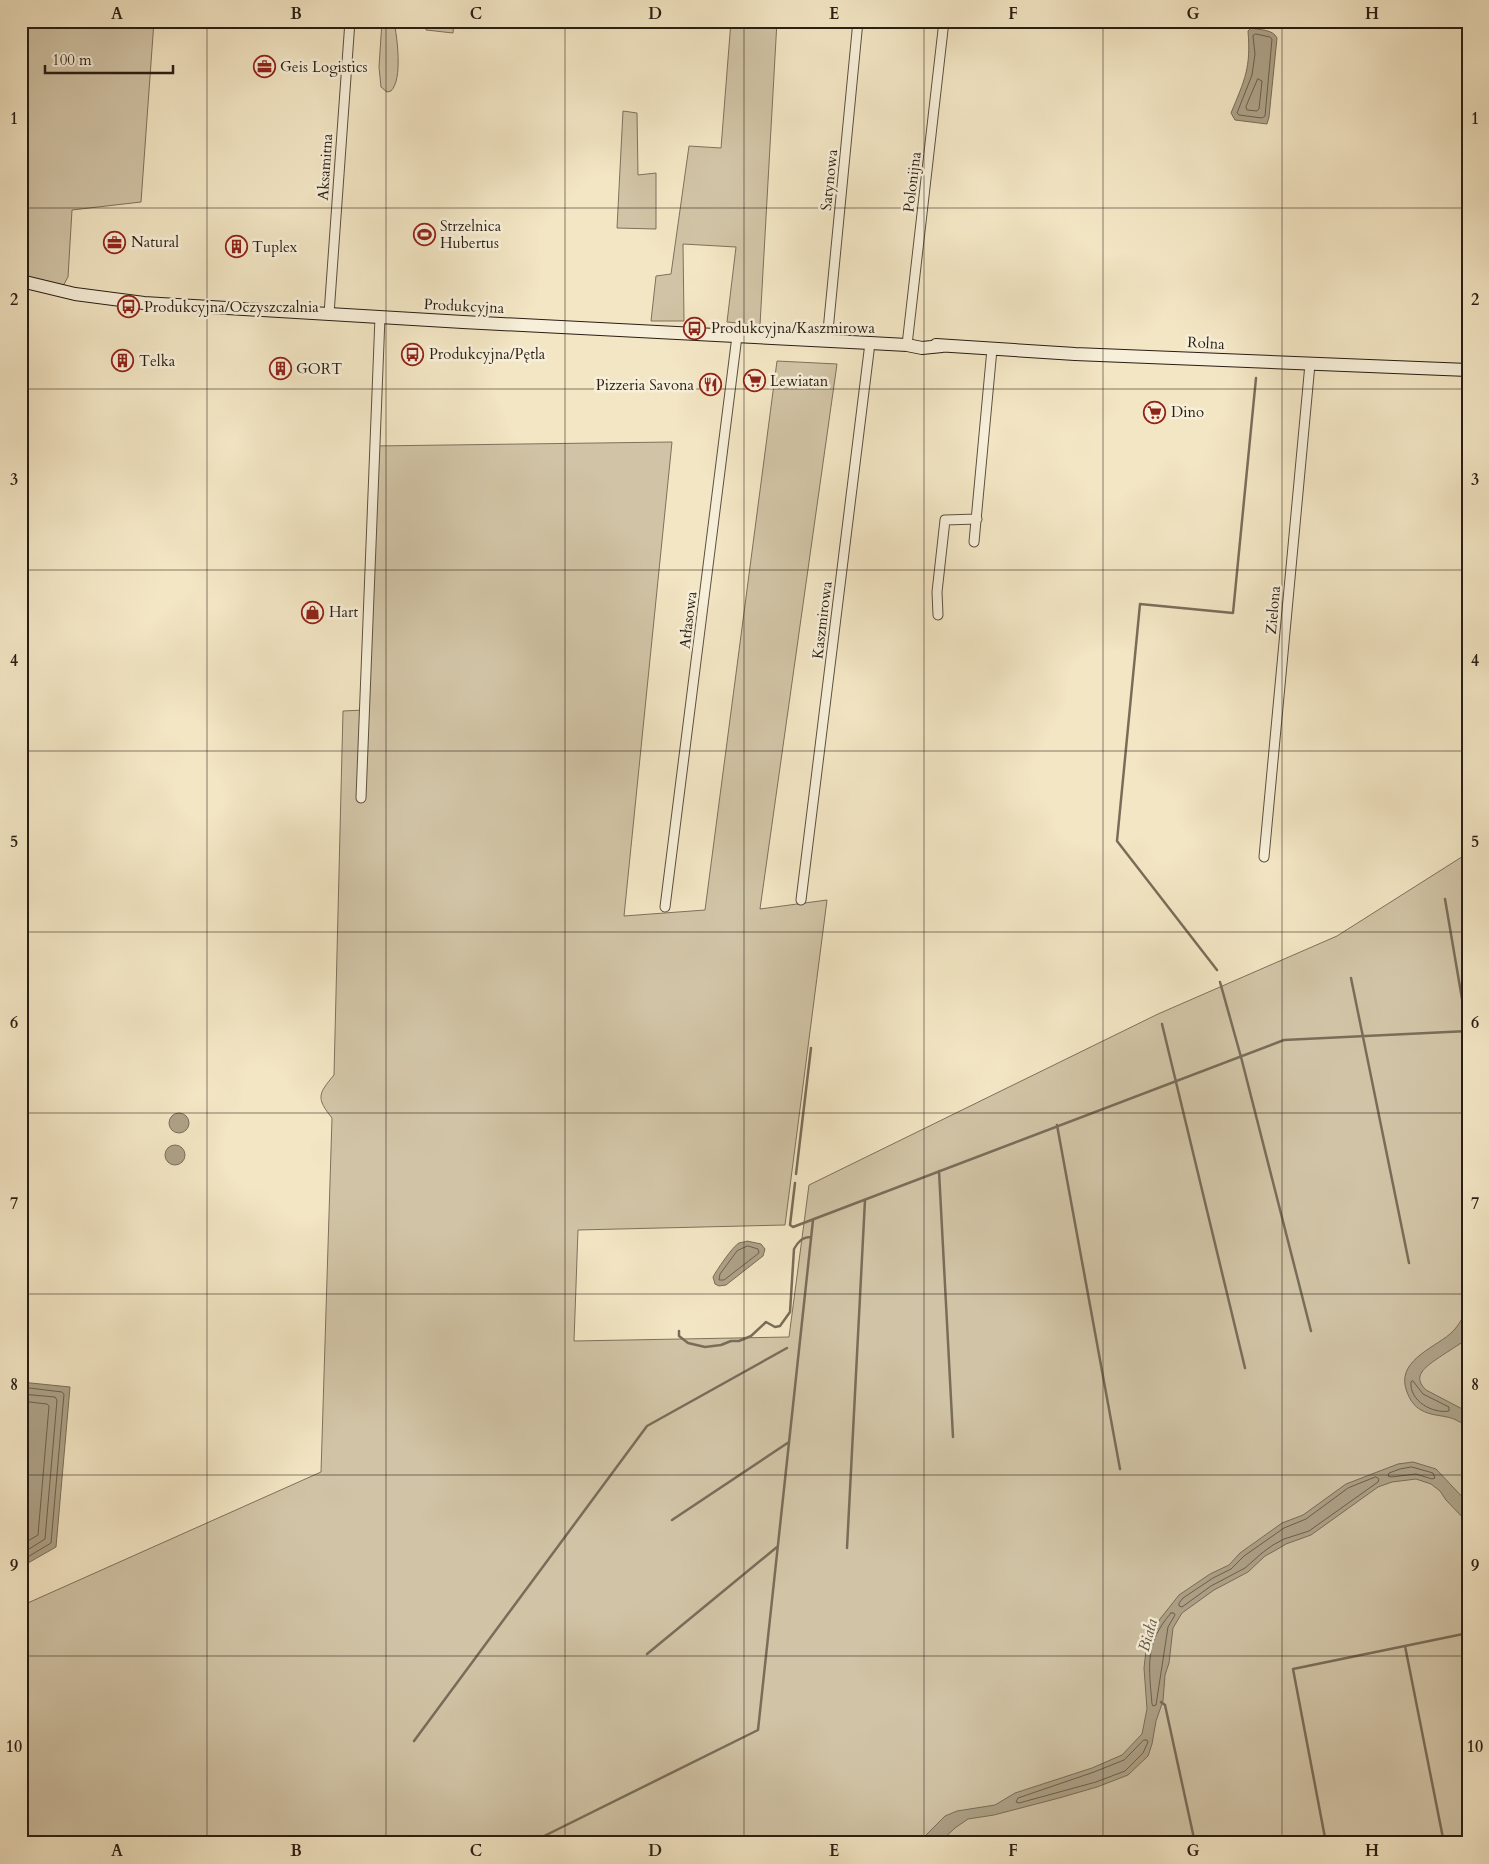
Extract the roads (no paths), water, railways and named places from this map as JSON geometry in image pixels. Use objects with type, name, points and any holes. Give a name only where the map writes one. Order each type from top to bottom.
[{"type":"street","name":"Aksamitna","points":[[329,314],[350,21]]},
{"type":"street","name":"Satynowa","points":[[827,341],[858,21]]},
{"type":"street","name":"Polonijna","points":[[907,345],[944,21]]},
{"type":"street","name":"Produkcyjna","points":[[21,281],[75,294],[144,303],[907,345]]},
{"type":"street","points":[[361,798],[380,317]]},
{"type":"street","name":"Atłasowa","points":[[665,907],[737,336]]},
{"type":"street","name":"Rolna","points":[[907,345],[922,342],[942,346],[992,349],[1468,370]]},
{"type":"street","name":"Kaszmirowa","points":[[801,900],[870,343]]},
{"type":"street","points":[[974,542],[992,349]]},
{"type":"street","name":"Zielona","points":[[1264,857],[1310,364]]},
{"type":"street","points":[[938,615],[937,592],[945,520],[977,519]]},
{"type":"water","points":[[1251,28],[1269,31],[1277,38],[1267,124],[1235,120],[1231,113],[1246,73],[1249,55],[1248,31]]},
{"type":"water","points":[[179,1113],[186,1116],[189,1123],[186,1130],[179,1133],[172,1130],[169,1123],[172,1116]]},
{"type":"water","points":[[175,1145],[182,1148],[185,1155],[182,1162],[175,1165],[168,1162],[165,1155],[168,1148]]},
{"type":"water","points":[[747,1241],[761,1244],[765,1249],[763,1256],[726,1285],[719,1286],[715,1284],[713,1277],[725,1259],[736,1245]]},
{"type":"water","points":[[1468,1309],[1468,1338],[1425,1368],[1420,1379],[1421,1384],[1426,1390],[1468,1412],[1468,1426],[1452,1418],[1424,1412],[1414,1405],[1409,1398],[1405,1382],[1406,1372],[1417,1357],[1450,1334]]},
{"type":"water","points":[[21,1382],[70,1387],[56,1547],[21,1567]]},
{"type":"water","points":[[1413,1462],[1436,1469],[1468,1503],[1468,1523],[1440,1491],[1431,1484],[1416,1479],[1392,1482],[1378,1487],[1311,1535],[1286,1544],[1265,1556],[1248,1572],[1214,1590],[1182,1613],[1173,1628],[1169,1663],[1165,1675],[1163,1701],[1148,1756],[1128,1775],[1097,1787],[1059,1798],[994,1815],[968,1819],[939,1843],[918,1843],[945,1816],[957,1811],[995,1805],[1015,1793],[1092,1768],[1122,1755],[1142,1734],[1147,1709],[1144,1668],[1147,1642],[1160,1619],[1179,1595],[1210,1574],[1229,1565],[1240,1553],[1282,1523],[1303,1515],[1346,1484],[1398,1464]]},
{"type":"waterway","points":[[1217,970],[1117,841],[1140,604],[1233,613],[1256,378]]},
{"type":"waterway","points":[[1445,899],[1468,1034]]},
{"type":"waterway","points":[[1351,978],[1409,1263]]},
{"type":"waterway","points":[[1220,982],[1311,1331]]},
{"type":"waterway","points":[[1162,1024],[1245,1368]]},
{"type":"waterway","points":[[795,1183],[790,1225],[793,1227],[1284,1040],[1468,1031]]},
{"type":"waterway","points":[[796,1174],[811,1048]]},
{"type":"waterway","points":[[1057,1125],[1120,1469]]},
{"type":"waterway","points":[[939,1171],[953,1437]]},
{"type":"waterway","points":[[847,1548],[865,1200]]},
{"type":"waterway","points":[[530,1843],[758,1730],[813,1220]]},
{"type":"waterway","points":[[679,1331],[679,1336],[688,1343],[705,1347],[739,1341],[751,1336],[766,1322],[775,1327],[780,1326],[790,1312],[794,1249],[801,1240],[811,1237]]},
{"type":"waterway","points":[[414,1741],[647,1426],[787,1348]]},
{"type":"waterway","points":[[672,1520],[789,1442]]},
{"type":"waterway","points":[[647,1654],[777,1547]]},
{"type":"waterway","points":[[1326,1843],[1293,1669],[1468,1633]]},
{"type":"waterway","points":[[1405,1646],[1444,1843]]},
{"type":"waterway","points":[[1161,1702],[1165,1705],[1195,1843]]},
{"type":"place","name":"Geis Logistics","points":[[264,67]]},
{"type":"place","name":"Strzelnica Hubertus","points":[[424,235]]},
{"type":"place","name":"Natural","points":[[115,242]]},
{"type":"place","name":"Tuplex","points":[[236,247]]},
{"type":"place","name":"Produkcyjna/Oczyszczalnia","points":[[128,307]]},
{"type":"place","name":"Produkcyjna/Kaszmirowa","points":[[695,328]]},
{"type":"place","name":"Produkcyjna/Pętla","points":[[413,354]]},
{"type":"place","name":"Telka","points":[[123,361]]},
{"type":"place","name":"GORT","points":[[280,369]]},
{"type":"place","name":"Lewiatan","points":[[754,381]]},
{"type":"place","name":"Pizzeria Savona","points":[[710,385]]},
{"type":"place","name":"Dino","points":[[1155,412]]},
{"type":"place","name":"Hart","points":[[313,612]]},
{"type":"water label","name":"Biała","points":[[1147,1635]]}]
